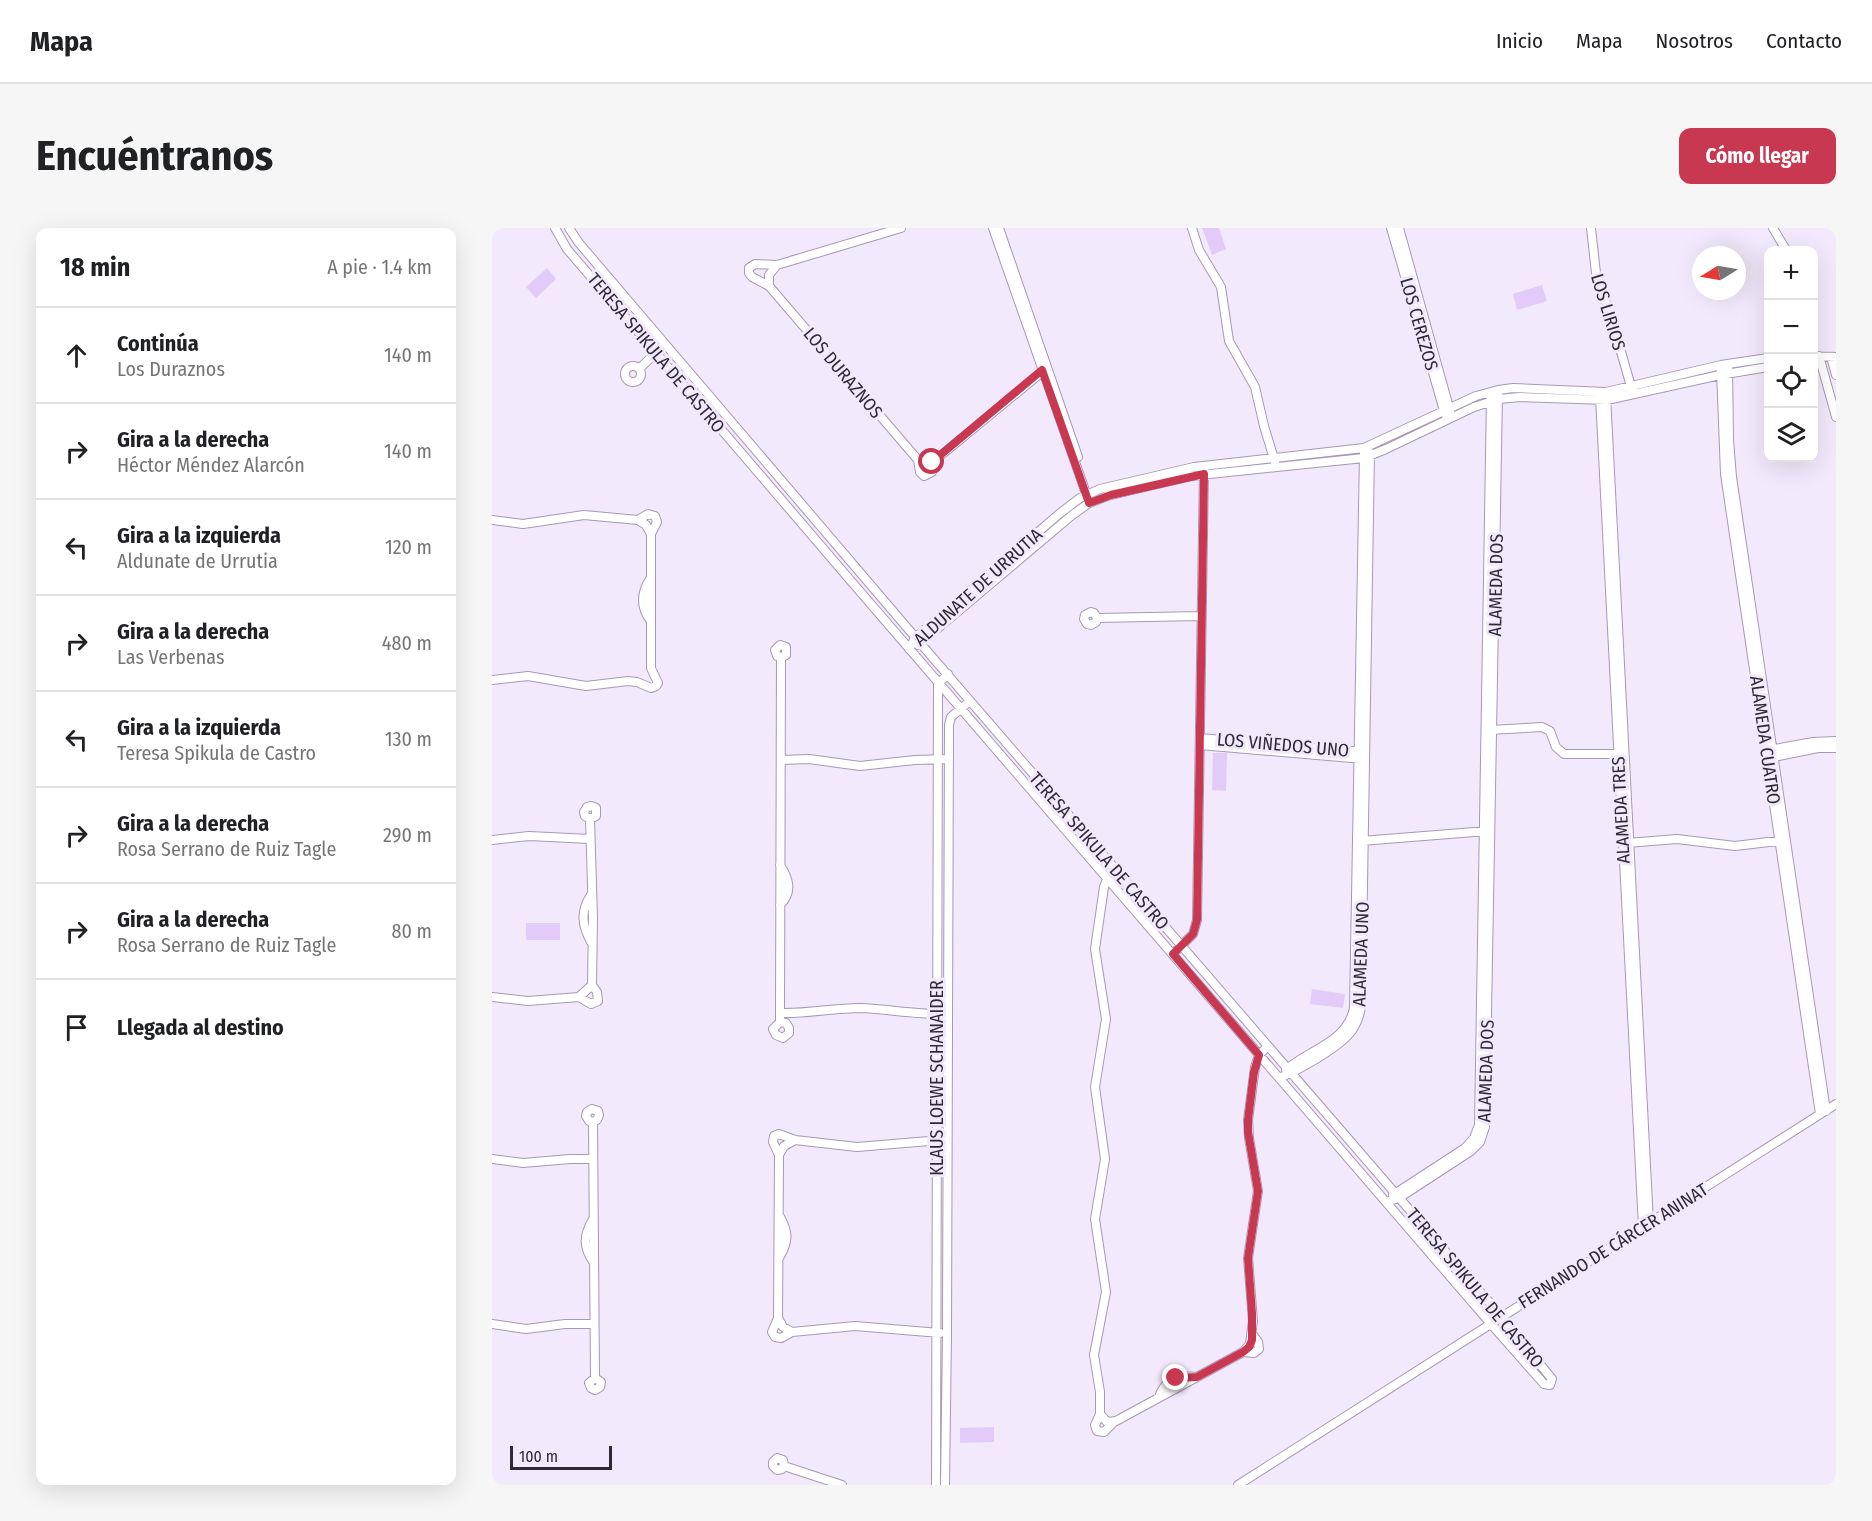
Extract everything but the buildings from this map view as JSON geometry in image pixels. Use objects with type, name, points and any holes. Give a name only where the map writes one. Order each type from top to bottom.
[{"type":"street","name":"TERESA SPIKULA DE CASTRO","points":[[555,228],[567,249],[938,684],[1491,1324],[1544,1384],[1550,1385],[1552,1379],[1502,1317],[918,641],[579,243],[569,228]]},
{"type":"street","name":"LOS DURAZNOS","points":[[901,228],[777,265],[755,264],[748,269],[752,277],[769,286],[918,460],[920,472],[924,476],[932,472],[934,461],[1045,369]]},
{"type":"street","points":[[993,228],[1090,498]]},
{"type":"street","points":[[999,228],[1045,369]]},
{"type":"street","points":[[1192,228],[1196,245],[1221,287],[1229,341],[1255,387],[1276,463]]},
{"type":"street","name":"LOS CEREZOS","points":[[1392,228],[1450,419]]},
{"type":"street","name":"LOS CEREZOS","points":[[1399,228],[1447,410]]},
{"type":"street","name":"LOS LIRIOS","points":[[1591,228],[1597,282],[1609,310],[1632,391]]},
{"type":"street","points":[[1773,228],[1784,246]]},
{"type":"street","points":[[769,286],[769,275],[777,265]]},
{"type":"street","points":[[640,368],[665,344]]},
{"type":"street","points":[[1818,356],[1834,357],[1836,375]]},
{"type":"street","name":"ALDUNATE DE URRUTIA","points":[[909,649],[1090,498],[1109,486],[1204,465],[1367,457],[1474,406],[1495,400],[1520,397],[1603,396],[1764,359]]},
{"type":"street","points":[[1818,365],[1836,417]]},
{"type":"street","name":"ALDUNATE DE URRUTIA","points":[[1724,369],[1764,367]]},
{"type":"street","name":"ALAMEDA CUATRO","points":[[1724,369],[1724,465],[1823,1112]]},
{"type":"street","name":"ALDUNATE DE URRUTIA","points":[[1090,498],[1204,474],[1367,447],[1447,410],[1495,391],[1513,388],[1603,396]]},
{"type":"street","name":"ALAMEDA DOS","points":[[1386,1202],[1467,1154],[1476,1146],[1484,1132],[1495,391]]},
{"type":"street","name":"ALAMEDA TRES","points":[[1603,396],[1646,1225]]},
{"type":"street","name":"ALAMEDA UNO","points":[[1279,1078],[1346,1037],[1360,1013],[1360,841],[1367,447]]},
{"type":"street","points":[[918,460],[926,463],[934,461]]},
{"type":"street","points":[[1173,954],[1193,934],[1197,920],[1204,465]]},
{"type":"street","points":[[761,475],[770,467]]},
{"type":"street","points":[[492,680],[522,676],[579,685],[618,681],[636,682],[649,688],[656,686],[658,681],[651,668],[650,620],[643,608],[642,596],[650,579],[651,534],[657,522],[655,516],[648,514],[638,520]]},
{"type":"street","points":[[492,520],[523,524],[584,515],[638,520],[646,525],[651,534]]},
{"type":"street","points":[[1097,618],[1201,616]]},
{"type":"street","points":[[780,1022],[780,905],[786,897],[789,885],[780,865],[781,657]]},
{"type":"street","points":[[636,682],[651,668]]},
{"type":"street","points":[[938,684],[948,674]]},
{"type":"street","name":"KLAUS LOEWE SCHANAIDER","points":[[936,1485],[938,684]]},
{"type":"street","name":"KLAUS LOEWE SCHANAIDER","points":[[945,1485],[949,722],[951,717],[970,701]]},
{"type":"street","points":[[1489,730],[1542,727],[1550,731],[1556,747],[1564,754],[1622,754]]},
{"type":"street","points":[[1770,754],[1813,742],[1836,741]]},
{"type":"street","name":"LOS VIÑEDOS UNO","points":[[1200,742],[1362,755]]},
{"type":"street","points":[[1770,754],[1836,748]]},
{"type":"street","points":[[781,760],[809,759],[860,765],[949,759]]},
{"type":"street","points":[[492,997],[528,1002],[579,998],[591,1004],[597,1002],[598,995],[592,985],[592,943],[582,920],[584,907],[591,895],[590,819]]},
{"type":"street","points":[[1360,841],[1487,831]]},
{"type":"street","points":[[492,840],[529,836],[590,839]]},
{"type":"street","points":[[1627,843],[1677,839],[1734,846],[1783,840]]},
{"type":"street","points":[[1116,869],[1107,879],[1102,896],[1095,949],[1106,1019],[1095,1087],[1105,1153],[1095,1219],[1106,1284],[1094,1355],[1100,1414],[1095,1425],[1099,1432],[1104,1432],[1113,1423],[1159,1397],[1165,1386],[1173,1379],[1186,1376],[1197,1377],[1243,1352],[1254,1353],[1259,1349],[1259,1344],[1253,1335],[1248,1258],[1258,1191],[1248,1126],[1254,1072],[1259,1055],[1268,1046]]},
{"type":"street","points":[[579,998],[592,985]]},
{"type":"street","points":[[780,1013],[857,1008],[908,1014],[948,1014]]},
{"type":"street","name":"FERNANDO DE CÁRCER ANINAT","points":[[1238,1485],[1836,1104]]},
{"type":"street","points":[[593,1122],[593,1219],[584,1240],[586,1250],[594,1263],[595,1378]]},
{"type":"street","points":[[947,1333],[862,1326],[792,1332],[779,1338],[773,1335],[773,1328],[778,1318],[779,1258],[788,1235],[779,1214],[779,1155],[773,1142],[774,1136],[779,1134],[795,1140],[857,1147],[948,1140]]},
{"type":"street","points":[[779,1155],[784,1146],[795,1140]]},
{"type":"street","points":[[492,1159],[523,1163],[558,1159],[592,1160]]},
{"type":"street","points":[[778,1318],[783,1327],[792,1332]]},
{"type":"street","points":[[492,1324],[530,1329],[565,1324],[594,1324]]},
{"type":"street","points":[[1100,1414],[1105,1421],[1113,1423]]},
{"type":"street","points":[[784,1466],[842,1485]]},
{"type":"shaded area","points":[[1202,228],[1219,228],[1226,249],[1212,255]]},
{"type":"shaded area","points":[[547,268],[556,279],[536,298],[526,287]]},
{"type":"shaded area","points":[[1542,285],[1547,301],[1517,310],[1513,294]]},
{"type":"shaded area","points":[[1213,753],[1227,753],[1226,791],[1212,790]]},
{"type":"shaded area","points":[[526,923],[560,923],[560,940],[526,940]]},
{"type":"shaded area","points":[[1312,989],[1345,994],[1343,1008],[1310,1004]]},
{"type":"shaded area","points":[[994,1427],[994,1442],[960,1443],[960,1428]]},
{"type":"route","points":[[932,462],[1042,370],[1089,503],[1111,495],[1204,474],[1197,920],[1193,934],[1173,954],[1259,1055],[1254,1072],[1248,1120],[1258,1197],[1248,1258],[1253,1321],[1253,1335],[1249,1347],[1197,1377],[1176,1378]]}]
